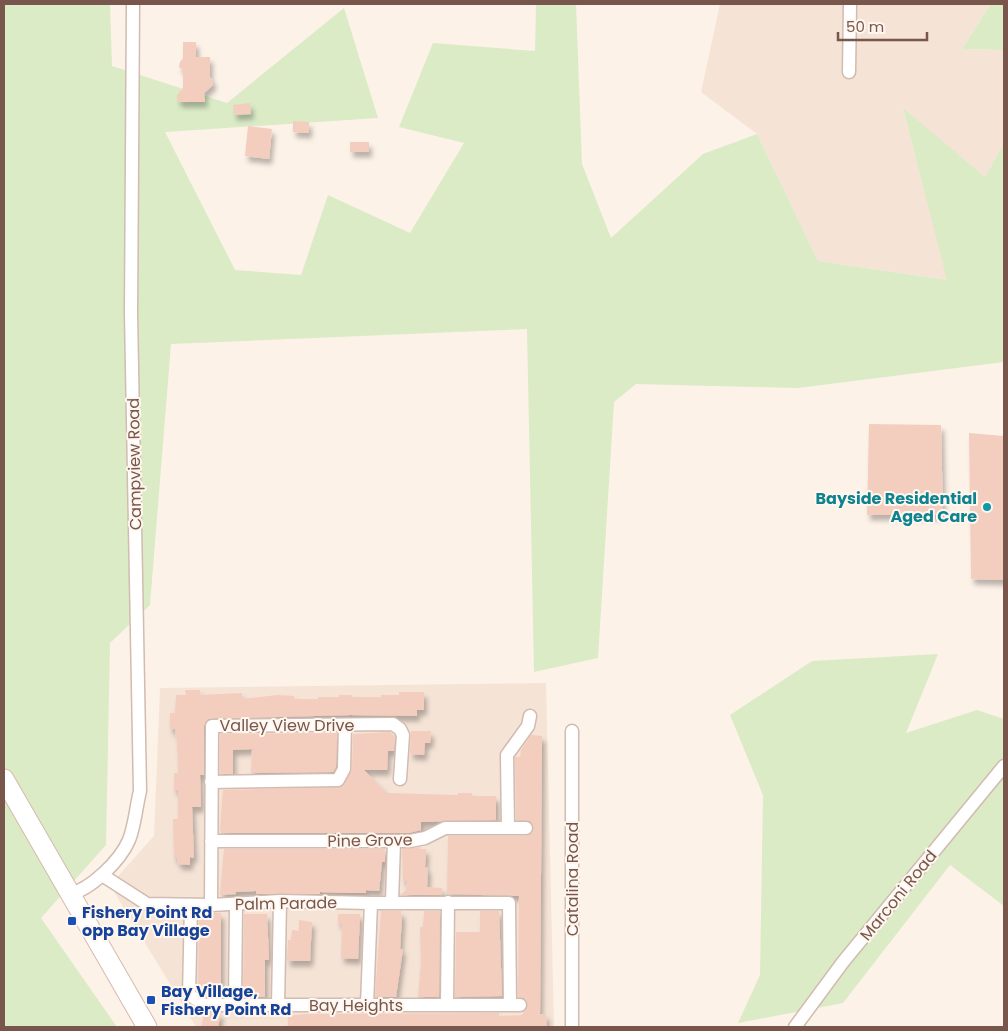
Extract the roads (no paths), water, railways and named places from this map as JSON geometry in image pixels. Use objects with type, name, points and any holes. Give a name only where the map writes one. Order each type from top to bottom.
[{"type":"main road","points":[[4,779],[147,1027]]},
{"type":"street","name":"Campview Road","points":[[70,894],[81,892],[102,875],[128,841],[140,791],[132,314],[133,4]]},
{"type":"street","points":[[849,72],[850,4]]},
{"type":"street","points":[[508,828],[507,755],[528,726],[530,716]]},
{"type":"street","name":"Valley View Drive","points":[[211,905],[212,726],[393,724],[400,729],[403,742],[400,779]]},
{"type":"street","points":[[212,782],[338,780],[344,769],[345,725]]},
{"type":"street","name":"Catalina Road","points":[[572,731],[572,1027]]},
{"type":"street","name":"Marconi Road","points":[[794,1027],[843,962],[1004,766]]},
{"type":"street","name":"Pine Grove","points":[[211,841],[394,842],[425,838],[445,828],[526,828]]},
{"type":"street","points":[[392,902],[394,842]]},
{"type":"street","name":"Palm Parade","points":[[102,875],[147,904],[211,905],[280,901],[509,903],[515,1004]]},
{"type":"street","points":[[278,1006],[280,901]]},
{"type":"street","points":[[447,1004],[448,902]]},
{"type":"street","points":[[367,1005],[371,903]]},
{"type":"street","points":[[235,1005],[236,904]]},
{"type":"street","name":"Bay Heights","points":[[190,905],[189,995],[205,1005],[515,1004]]},
{"type":"place","name":"Bayside Residential Aged Care","points":[[987,507]]},
{"type":"place","name":"Fishery Point Rd opp Bay Village","points":[[72,921]]},
{"type":"place","name":"Bay Village, Fishery Point Rd","points":[[151,1000]]}]
